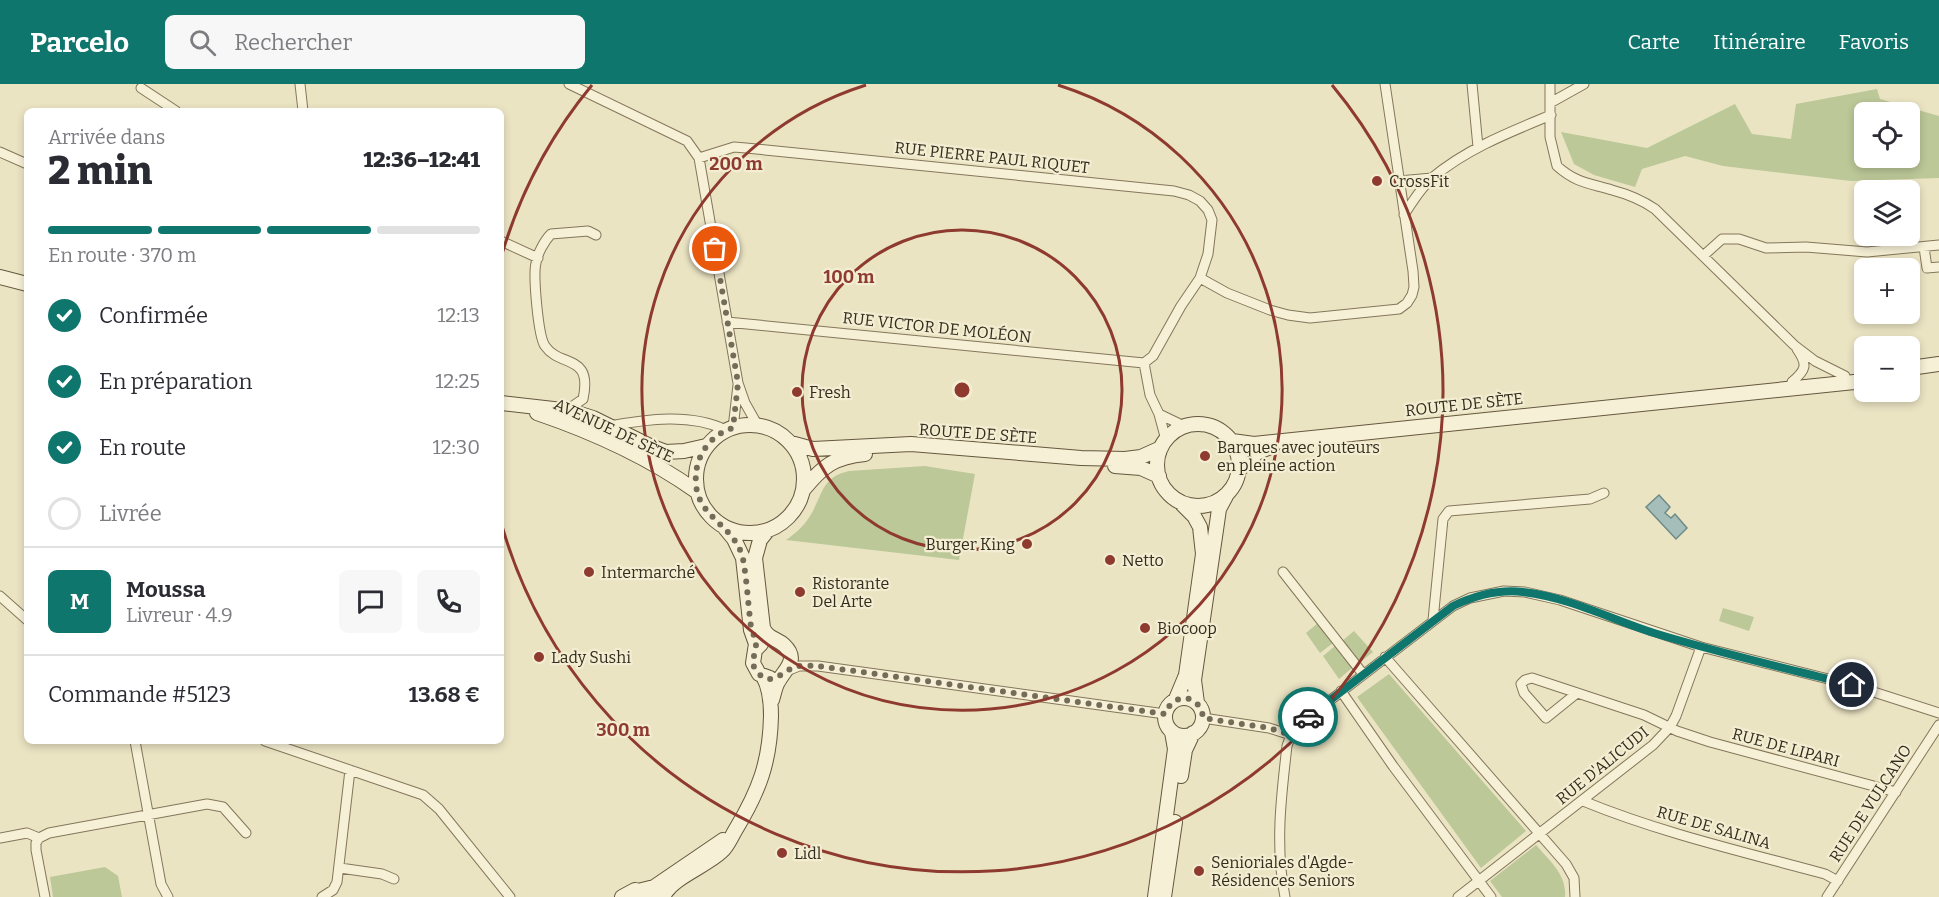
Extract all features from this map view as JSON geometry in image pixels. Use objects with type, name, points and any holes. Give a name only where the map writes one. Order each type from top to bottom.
[{"type":"main road","points":[[0,277],[24,283]]},
{"type":"main road","points":[[1920,367],[1939,364]]},
{"type":"main road","points":[[1920,374],[1939,371]]},
{"type":"main road","name":"ROUTE DE SÈTE","points":[[1609,406],[1710,391],[1854,375]]},
{"type":"main road","name":"ROUTE DE SÈTE","points":[[1232,441],[1254,444],[1854,382]]},
{"type":"main road","name":"AVENUE DE SÈTE","points":[[508,404],[567,410],[604,423],[666,452],[684,452],[706,447]]},
{"type":"main road","name":"AVENUE DE SÈTE","points":[[508,404],[565,423],[648,460],[696,491]]},
{"type":"main road","points":[[1155,897],[1175,749],[1165,714],[1176,699],[1186,675],[1203,554],[1200,527],[1194,516],[1181,502],[1168,493],[1159,476],[1157,462],[1163,444],[1184,426],[1198,424],[1211,426],[1223,432],[1232,441],[1238,455],[1239,470],[1235,483],[1219,509],[1194,680],[1197,703]]},
{"type":"main road","points":[[758,426],[771,429],[791,443],[800,457],[804,473],[804,489],[799,503],[781,524],[754,534],[739,533],[725,528],[712,519],[702,506],[696,491],[695,475],[699,459],[706,447],[729,429],[758,426]]},
{"type":"main road","name":"ROUTE DE SÈTE","points":[[1239,470],[1258,452],[1287,440]]},
{"type":"main road","name":"ROUTE DE SÈTE","points":[[791,443],[813,449],[911,444],[1080,458],[1125,459],[1141,457],[1163,444]]},
{"type":"main road","name":"ROUTE DE SÈTE","points":[[804,489],[828,463],[851,455],[880,452],[911,452],[1080,466],[1124,466],[1141,468],[1159,476]]},
{"type":"main road","points":[[1181,502],[1193,506],[1206,505],[1227,494]]},
{"type":"main road","points":[[725,528],[734,539],[742,558],[751,630],[755,640],[753,663],[755,669],[767,683],[771,706]]},
{"type":"main road","points":[[663,897],[671,886],[721,853],[728,845],[753,801],[765,768],[769,751],[771,706],[777,683],[791,658],[786,647],[766,634],[763,628],[755,558],[760,540],[768,530]]},
{"type":"main road","points":[[755,650],[764,641],[777,641]]},
{"type":"main road","points":[[762,676],[776,678],[784,673]]},
{"type":"main road","points":[[1164,897],[1185,750],[1193,734],[1202,724],[1203,718],[1201,707],[1197,703],[1187,698],[1176,699]]},
{"type":"main road","points":[[1172,732],[1182,736],[1193,734]]},
{"type":"main road","points":[[623,897],[635,890],[649,894],[654,887],[734,832]]},
{"type":"street","points":[[300,84],[303,108]]},
{"type":"street","points":[[569,84],[687,141],[699,158],[738,383],[745,403],[758,426]]},
{"type":"street","points":[[1163,444],[1159,414],[1150,395],[1144,363],[1153,356],[1181,306],[1200,278],[1227,293],[1288,315],[1310,318],[1399,309],[1410,299],[1414,287],[1385,84]]},
{"type":"street","points":[[1472,84],[1478,147]]},
{"type":"street","points":[[1550,84],[1550,137],[1557,166],[1579,182],[1615,190],[1644,202],[1664,216],[1794,345],[1815,361],[1845,376]]},
{"type":"street","points":[[1550,103],[1584,84]]},
{"type":"street","points":[[141,88],[171,108]]},
{"type":"street","points":[[1404,215],[1413,200],[1432,178],[1478,147],[1551,115]]},
{"type":"street","name":"RUE PIERRE PAUL RIQUET","points":[[699,158],[734,147],[1173,191],[1189,195],[1200,201],[1208,210],[1212,220],[1208,254],[1200,278]]},
{"type":"street","points":[[1,155],[24,163]]},
{"type":"street","points":[[1399,181],[1432,178]]},
{"type":"street","points":[[567,410],[583,399],[586,387],[581,369],[570,360],[552,353],[541,338],[535,288],[536,263],[551,234],[588,231],[596,235]]},
{"type":"street","points":[[1703,256],[1722,239],[1738,239],[1766,248],[1806,247],[1867,252],[1939,245]]},
{"type":"street","points":[[504,242],[538,258]]},
{"type":"street","points":[[1924,248],[1927,268],[1939,267]]},
{"type":"street","name":"RUE VICTOR DE MOLÉON","points":[[727,321],[1144,363]]},
{"type":"street","points":[[1792,382],[1802,374],[1805,364],[1794,345]]},
{"type":"street","points":[[583,399],[604,423],[680,420],[714,424],[729,429],[738,383]]},
{"type":"street","points":[[1159,414],[1184,426]]},
{"type":"street","points":[[1433,620],[1443,519],[1449,511],[1590,499],[1604,493]]},
{"type":"street","points":[[1283,572],[1363,674]]},
{"type":"street","points":[[1285,897],[1278,855],[1278,831],[1285,761],[1291,735],[1307,717],[1433,620],[1470,598],[1504,591],[1525,592],[1560,600],[1701,647],[1852,685],[1939,713]]},
{"type":"street","points":[[0,596],[24,617]]},
{"type":"street","name":"RUE D'ALICUDI","points":[[1458,897],[1653,745],[1670,727],[1676,716],[1701,647]]},
{"type":"street","points":[[789,652],[797,659],[818,666]]},
{"type":"street","points":[[1385,657],[1566,864],[1574,878],[1575,897]]},
{"type":"street","points":[[784,673],[799,666],[818,666],[1165,714]]},
{"type":"street","name":"RUE DE LIPARI","points":[[1577,693],[1546,718],[1524,693],[1521,684],[1532,678],[1644,715],[1710,742],[1896,792]]},
{"type":"street","points":[[1341,691],[1393,766],[1491,897]]},
{"type":"street","points":[[1203,718],[1269,728],[1291,735]]},
{"type":"street","name":"RUE DE VULCANO","points":[[1827,897],[1939,725]]},
{"type":"street","points":[[136,744],[161,884],[168,897]]},
{"type":"street","points":[[274,744],[423,795],[432,801],[507,896]]},
{"type":"street","points":[[322,897],[333,890],[338,882],[350,770]]},
{"type":"street","name":"RUE DE SALINA","points":[[1583,801],[1674,833],[1825,874],[1838,881]]},
{"type":"street","points":[[0,838],[27,833],[39,837],[49,833],[215,804],[223,807],[246,833]]},
{"type":"street","points":[[39,837],[36,850],[45,897]]},
{"type":"street","points":[[340,868],[382,874],[394,879]]},
{"type":"green space","points":[[1877,89],[1880,99],[1890,102],[1854,102],[1854,168],[1920,168],[1920,111],[1939,116],[1939,178],[1851,181],[1723,166],[1685,156],[1642,169],[1635,187],[1594,175],[1574,164],[1561,132],[1647,148],[1735,104],[1752,134],[1791,139],[1796,104]]},
{"type":"green space","points":[[925,466],[975,474],[959,560],[786,540],[805,523],[828,482],[840,474],[849,471]]},
{"type":"green space","points":[[1723,608],[1754,617],[1749,631],[1719,621]]},
{"type":"green space","points":[[1318,623],[1333,643],[1320,653],[1306,633]]},
{"type":"green space","points":[[1354,631],[1373,652],[1359,663],[1342,641]]},
{"type":"green space","points":[[1335,646],[1352,668],[1339,679],[1323,656]]},
{"type":"green space","points":[[1389,674],[1526,831],[1481,868],[1357,697]]},
{"type":"green space","points":[[1536,845],[1560,875],[1565,897],[1502,897],[1490,881]]},
{"type":"green space","points":[[105,867],[118,876],[122,897],[53,897],[50,877]]},
{"type":"water","points":[[1659,495],[1670,507],[1665,513],[1671,518],[1675,514],[1687,528],[1676,539],[1646,507]]},
{"type":"way so far","points":[[715,249],[738,383],[733,428],[716,436],[706,447],[699,459],[695,475],[696,491],[702,506],[712,519],[725,528],[740,549],[751,630],[756,644],[752,657],[759,674],[776,678],[794,667],[818,666],[1165,714],[1167,708],[1176,699],[1187,698],[1201,707],[1203,718],[1269,728],[1291,735],[1308,717]]},
{"type":"place","name":"CrossFit","points":[[1377,181]]},
{"type":"place","name":"Fresh","points":[[797,392]]},
{"type":"place","name":"Barques avec jouteurs en pleine action","points":[[1205,456]]},
{"type":"place","name":"Burger King","points":[[1027,544]]},
{"type":"place","name":"Netto","points":[[1110,560]]},
{"type":"place","name":"Intermarché","points":[[589,572]]},
{"type":"place","name":"Ristorante Del Arte","points":[[800,592]]},
{"type":"place","name":"Biocoop","points":[[1145,628]]},
{"type":"place","name":"Lady Sushi","points":[[539,657]]},
{"type":"place","name":"Lidl","points":[[782,853]]},
{"type":"place","name":"Senioriales d'Agde- Résidences Seniors","points":[[1199,871]]},
{"type":"route","points":[[1308,717],[1453,606],[1470,598],[1504,591],[1525,592],[1560,600],[1701,647],[1852,685]]}]
